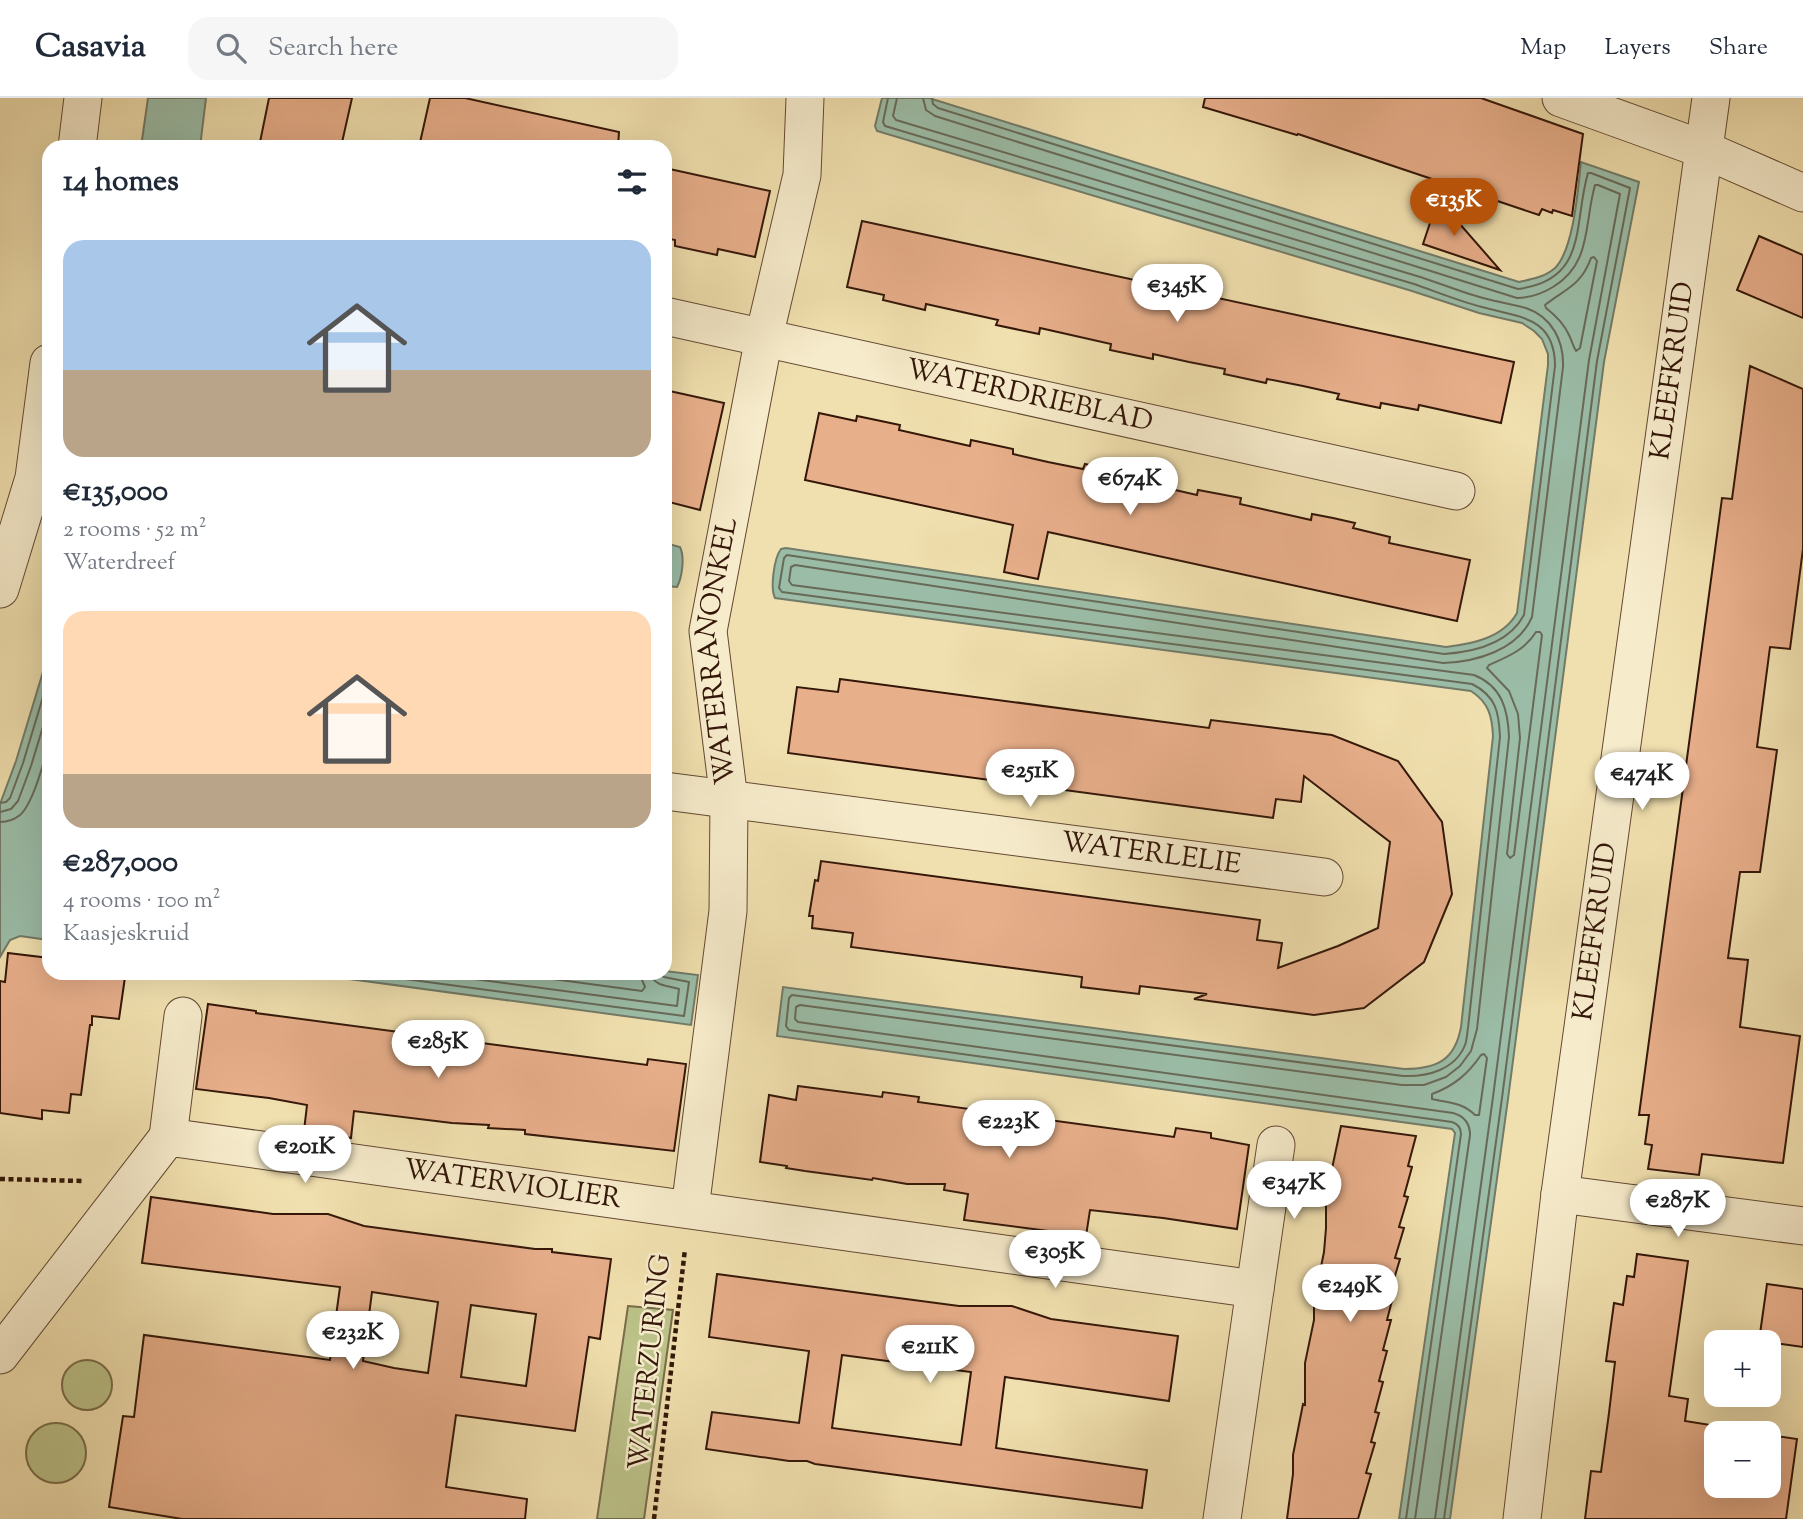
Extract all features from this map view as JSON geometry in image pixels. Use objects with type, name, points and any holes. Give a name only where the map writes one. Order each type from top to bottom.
[{"type":"street","points":[[78,140],[83,98]]},
{"type":"street","name":"WATERRANONKEL","points":[[690,1209],[728,911],[729,800],[708,631],[764,337],[802,174],[805,98]]},
{"type":"street","points":[[1561,98],[1705,150],[1803,194]]},
{"type":"street","name":"KLEEFKRUID","points":[[1522,1519],[1560,1194],[1711,98]]},
{"type":"street","name":"WATERDRIEBLAD","points":[[672,317],[1456,491]]},
{"type":"street","points":[[0,589],[34,478],[42,417]]},
{"type":"street","name":"WATERLELIE","points":[[672,792],[1324,877]]},
{"type":"street","points":[[0,1354],[168,1137],[184,1016]]},
{"type":"street","name":"WATERVIOLIER","points":[[168,1137],[1255,1289]]},
{"type":"street","points":[[1222,1519],[1276,1145]]},
{"type":"street","points":[[1560,1194],[1803,1226]]},
{"type":"path","points":[[0,1179],[131,1183]]},
{"type":"path","name":"WATERZURING","points":[[654,1519],[690,1209]]},
{"type":"green space","points":[[628,1306],[673,1310],[644,1519],[597,1519]]},
{"type":"green space","points":[[87,1360],[105,1367],[112,1385],[105,1403],[87,1410],[69,1403],[62,1385],[69,1367]]},
{"type":"green space","points":[[56,1423],[77,1432],[86,1453],[77,1474],[56,1483],[35,1474],[26,1453],[35,1432]]},
{"type":"water","points":[[148,98],[206,98],[201,140],[142,140]]},
{"type":"water","points":[[882,98],[929,98],[1519,282],[1547,274],[1561,259],[1571,233],[1581,162],[1639,182],[1604,362],[1450,1519],[1399,1519],[1455,1133],[1452,1129],[777,1036],[783,987],[1404,1069],[1435,1064],[1449,1055],[1461,1027],[1493,736],[1486,705],[1471,691],[775,598],[773,580],[779,553],[786,548],[1446,647],[1476,642],[1504,628],[1517,613],[1548,354],[1542,339],[1522,323],[1479,313],[877,131],[875,126]]},
{"type":"water","points":[[672,545],[680,547],[682,551],[682,567],[677,587],[672,587]]},
{"type":"water","points":[[42,675],[42,939],[20,936],[10,940],[0,957],[0,804]]},
{"type":"water","points":[[672,972],[698,975],[691,1025],[357,980],[672,980]]},
{"type":"building","points":[[269,98],[352,98],[343,140],[260,140]]},
{"type":"building","points":[[430,98],[465,98],[619,132],[618,140],[421,140]]},
{"type":"building","points":[[1205,98],[1481,98],[1583,134],[1572,216],[1542,209],[1539,215],[1298,134],[1203,107]]},
{"type":"building","points":[[672,170],[770,191],[755,257],[718,249],[717,255],[675,246],[675,240],[672,239]]},
{"type":"building","points":[[1438,199],[1500,270],[1423,244]]},
{"type":"building","points":[[862,221],[1514,362],[1501,423],[1419,405],[1418,410],[1381,403],[1380,408],[1337,399],[1339,394],[1303,386],[1267,379],[1266,383],[1224,374],[1225,369],[1153,354],[1153,359],[1110,350],[1111,344],[1040,328],[1039,334],[996,325],[998,320],[926,304],[925,310],[883,300],[884,295],[847,287]]},
{"type":"building","points":[[1759,236],[1803,255],[1803,318],[1737,290]]},
{"type":"building","points":[[1750,366],[1803,389],[1803,549],[1790,649],[1770,647],[1757,747],[1777,750],[1760,872],[1740,872],[1728,958],[1748,960],[1740,1027],[1800,1036],[1783,1163],[1702,1154],[1699,1175],[1648,1169],[1652,1145],[1645,1144],[1649,1115],[1639,1115],[1722,498],[1732,499]]},
{"type":"building","points":[[672,392],[724,403],[700,510],[672,503]]},
{"type":"building","points":[[819,413],[856,421],[857,416],[900,425],[899,430],[970,446],[971,440],[1013,449],[1013,454],[1083,469],[1085,464],[1127,474],[1126,480],[1197,495],[1198,490],[1241,498],[1240,504],[1311,520],[1312,514],[1333,518],[1355,523],[1353,528],[1390,537],[1389,543],[1470,560],[1457,621],[1048,532],[1038,579],[1004,572],[1013,525],[805,480]]},
{"type":"building","points":[[840,679],[1209,728],[1211,720],[1332,735],[1398,761],[1442,822],[1452,894],[1424,962],[1364,1008],[1314,1015],[1194,999],[1207,994],[1140,986],[1139,994],[1081,987],[1082,977],[851,947],[853,933],[812,928],[813,916],[809,916],[821,861],[1260,920],[1257,940],[1282,943],[1278,968],[1378,928],[1390,842],[1304,776],[1301,802],[1276,799],[1273,818],[788,753],[797,687],[838,692]]},
{"type":"building","points":[[8,953],[42,957],[42,980],[125,980],[119,1019],[92,1016],[81,1095],[71,1094],[69,1113],[42,1110],[42,1119],[0,1113],[0,981],[5,982]]},
{"type":"building","points":[[208,1004],[256,1013],[647,1065],[648,1059],[686,1064],[674,1151],[525,1134],[525,1130],[488,1128],[489,1125],[354,1111],[351,1138],[304,1131],[307,1105],[196,1089]]},
{"type":"building","points":[[798,1086],[882,1097],[883,1092],[919,1097],[918,1102],[1174,1137],[1176,1128],[1211,1133],[1211,1138],[1249,1145],[1237,1229],[1090,1210],[1086,1236],[964,1220],[968,1194],[944,1190],[945,1184],[872,1180],[760,1162],[769,1095],[796,1100]]},
{"type":"building","points":[[1341,1126],[1416,1136],[1408,1166],[1412,1167],[1404,1196],[1408,1197],[1399,1227],[1404,1228],[1395,1258],[1400,1259],[1391,1289],[1395,1289],[1387,1320],[1391,1320],[1383,1350],[1387,1351],[1379,1381],[1383,1382],[1375,1412],[1379,1413],[1371,1442],[1375,1443],[1366,1473],[1371,1474],[1358,1519],[1287,1519],[1293,1455],[1303,1404],[1305,1405],[1305,1363],[1324,1252],[1326,1197]]},
{"type":"building","points":[[151,1197],[273,1214],[328,1214],[364,1226],[611,1259],[600,1339],[589,1337],[575,1431],[456,1415],[446,1487],[527,1499],[525,1519],[182,1519],[109,1507],[123,1416],[134,1417],[144,1335],[330,1360],[340,1287],[142,1263]],"holes":[[[372,1292],[438,1302],[428,1373],[363,1361]],[[471,1305],[536,1314],[526,1386],[461,1377]]]},
{"type":"building","points":[[1637,1254],[1688,1261],[1669,1396],[1688,1399],[1685,1421],[1704,1424],[1704,1498],[1781,1498],[1781,1437],[1797,1439],[1786,1519],[1585,1519],[1591,1471],[1601,1472],[1609,1413],[1615,1362],[1606,1361],[1614,1303],[1623,1305],[1627,1276],[1634,1277]]},
{"type":"building","points":[[717,1274],[959,1306],[1012,1306],[1051,1319],[1178,1336],[1169,1401],[1005,1377],[996,1448],[1147,1470],[1142,1508],[706,1449],[712,1412],[799,1423],[809,1351],[709,1337]],"holes":[[[842,1355],[971,1372],[961,1445],[832,1428]]]},
{"type":"building","points":[[1767,1284],[1803,1289],[1803,1347],[1781,1344],[1781,1330],[1761,1330]]}]
